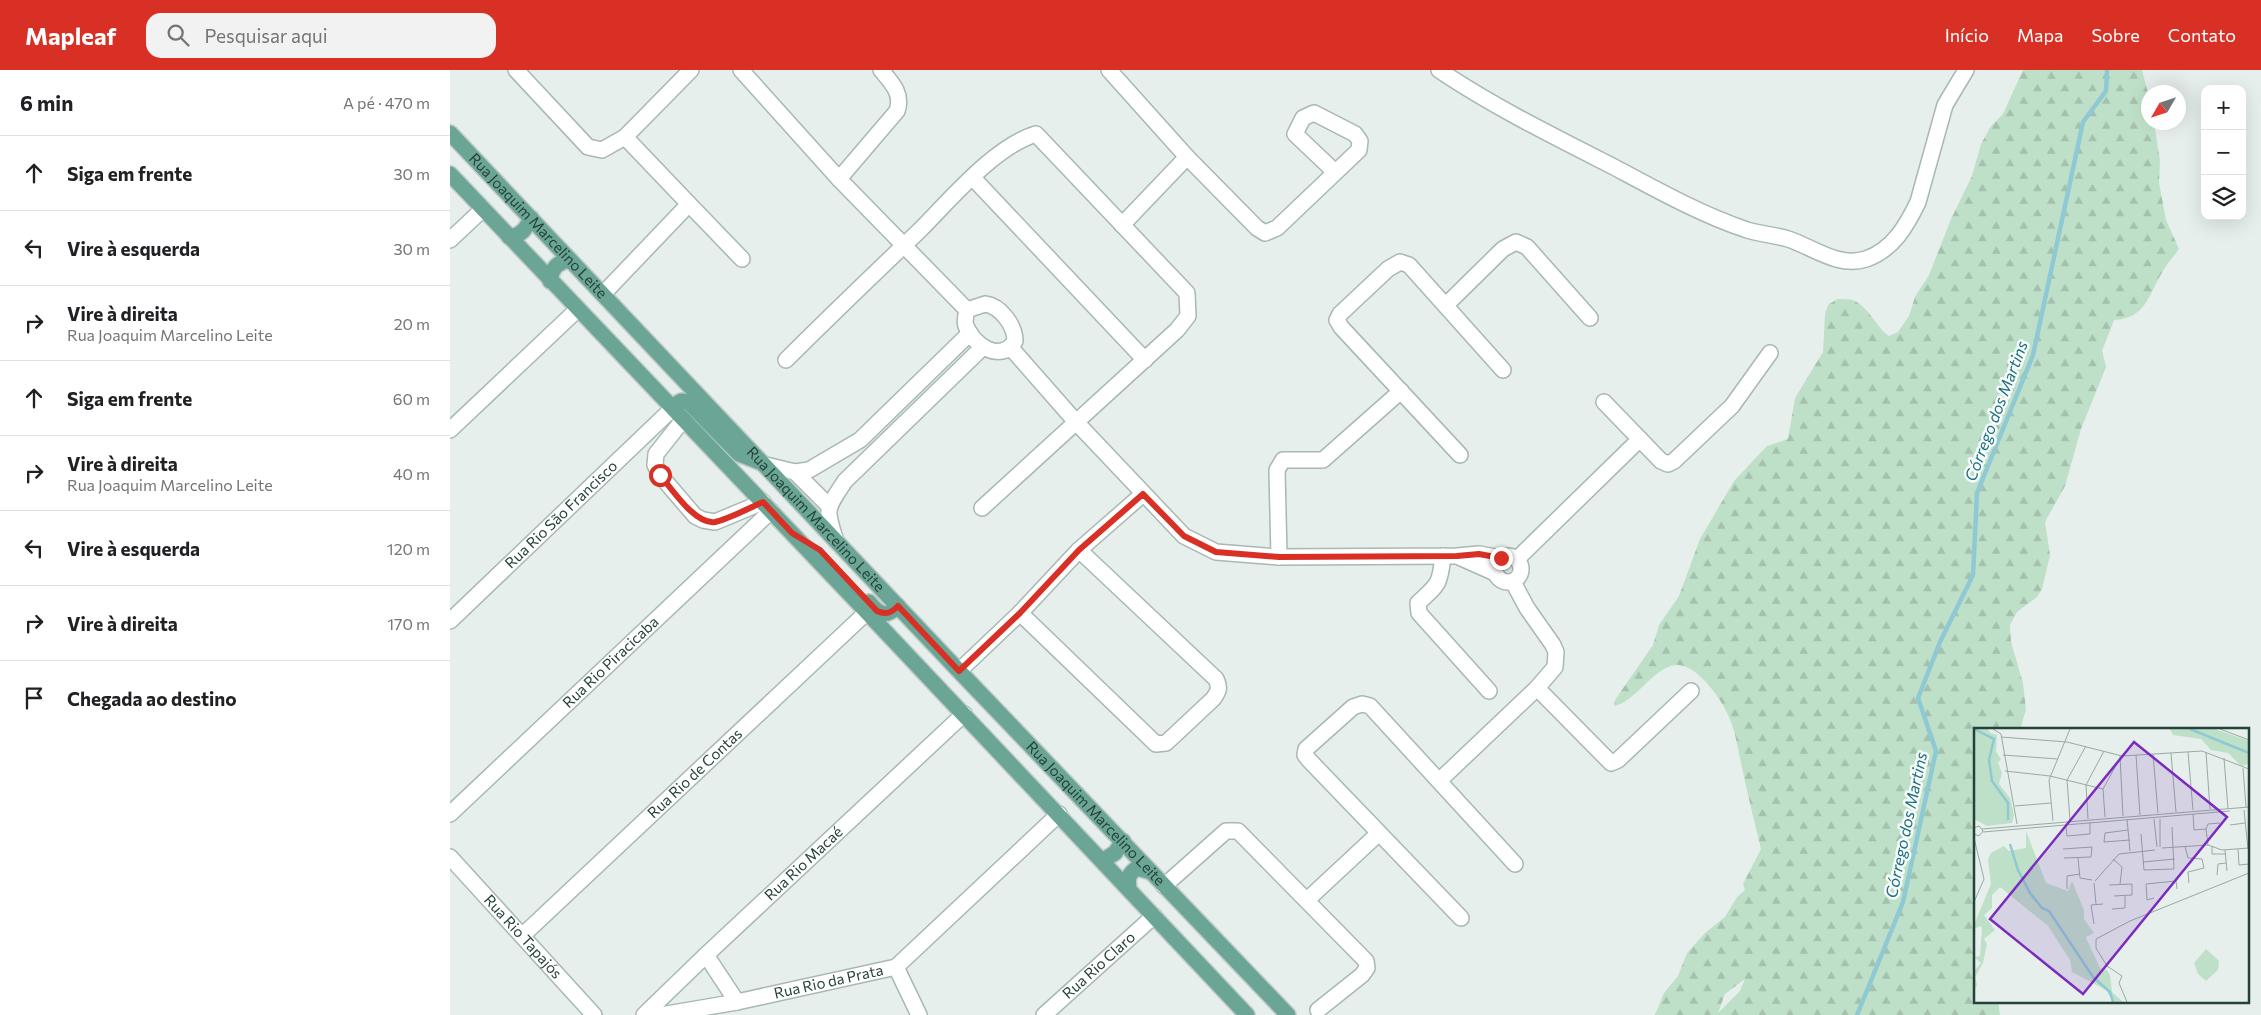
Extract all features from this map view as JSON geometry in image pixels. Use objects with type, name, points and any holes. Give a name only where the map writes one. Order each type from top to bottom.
[{"type":"main road","name":"Rua Joaquim Marcelino Leite","points":[[450,133],[570,260],[604,293],[959,671],[1288,1015]]},
{"type":"main road","name":"Rua Joaquim Marcelino Leite","points":[[450,174],[550,281],[868,612],[1247,1015]]},
{"type":"main road","points":[[509,237],[521,233],[527,228],[530,218]]},
{"type":"main road","points":[[550,281],[551,270],[562,261],[570,260]]},
{"type":"main road","points":[[678,414],[678,401],[683,400],[689,403],[739,454],[766,465]]},
{"type":"main road","points":[[792,533],[820,550],[877,611],[884,614],[891,612],[898,606]]},
{"type":"main road","points":[[1102,861],[1115,853],[1123,841]]},
{"type":"main road","points":[[1129,889],[1128,879],[1130,873],[1137,868],[1151,872]]},
{"type":"street","points":[[525,73],[588,147],[602,150],[625,137],[691,70]]},
{"type":"street","points":[[742,70],[839,179],[905,244],[967,310]]},
{"type":"street","points":[[839,179],[897,111],[900,102],[895,87],[881,70]]},
{"type":"street","points":[[1110,70],[1187,157],[1257,228],[1265,233],[1277,228],[1335,172]]},
{"type":"street","points":[[1439,70],[1509,112],[1698,211],[1749,230],[1788,239],[1833,258],[1856,260],[1867,258],[1883,250],[1902,231],[1911,217],[1918,202],[1945,105],[1966,70]]},
{"type":"street","points":[[786,360],[1009,145],[1021,138],[1036,134],[1187,292],[1188,316],[1177,330],[1145,360],[982,508]]},
{"type":"street","points":[[625,137],[742,259]]},
{"type":"street","points":[[1122,225],[1187,157]]},
{"type":"street","points":[[973,178],[1145,360]]},
{"type":"street","points":[[604,293],[688,204]]},
{"type":"street","points":[[450,240],[483,209]]},
{"type":"street","points":[[1446,304],[1503,249],[1516,242],[1527,247],[1590,318]]},
{"type":"street","points":[[1460,455],[1340,327],[1337,320],[1340,314],[1388,269],[1400,262],[1409,265],[1446,304],[1503,370]]},
{"type":"street","points":[[985,304],[991,305],[1011,325],[1015,341],[1011,348],[1000,352],[987,350],[983,347],[965,324],[967,310],[985,304]]},
{"type":"street","points":[[450,430],[578,309]]},
{"type":"street","points":[[766,465],[795,472],[809,470],[860,440],[970,332]]},
{"type":"street","points":[[836,541],[829,519],[829,506],[844,481],[983,347]]},
{"type":"street","points":[[1011,348],[1076,422],[1184,536],[1216,552],[1279,557],[1450,556],[1479,554],[1501,558],[1509,556],[1517,560],[1522,567],[1516,579],[1527,608],[1556,652],[1555,668],[1537,688],[1440,780]]},
{"type":"street","points":[[1604,402],[1661,461],[1668,464],[1674,461],[1732,406],[1770,354]]},
{"type":"street","points":[[1279,557],[1278,464],[1283,460],[1323,460],[1401,391]]},
{"type":"street","points":[[678,414],[656,454],[655,465],[660,475],[695,516],[703,520],[715,522],[767,507]]},
{"type":"street","name":"Rua Rio São Francisco","points":[[450,621],[678,414]]},
{"type":"street","points":[[1517,560],[1640,439]]},
{"type":"street","points":[[795,472],[829,506]]},
{"type":"street","points":[[959,671],[1020,613],[1079,550],[1143,494]]},
{"type":"street","name":"Rua Rio Piracicaba","points":[[450,814],[767,507]]},
{"type":"street","points":[[1020,613],[1156,744],[1166,743],[1213,699],[1218,693],[1219,686],[1216,679],[1079,550]]},
{"type":"street","points":[[1450,556],[1495,573],[1500,580],[1516,579]]},
{"type":"street","points":[[1450,556],[1438,585],[1418,603],[1417,609],[1490,691]]},
{"type":"street","points":[[1495,573],[1496,565],[1501,558]]},
{"type":"street","name":"Rua Rio de Contas","points":[[524,936],[868,612]]},
{"type":"street","points":[[1537,688],[1611,763],[1618,760],[1691,691]]},
{"type":"street","points":[[1461,918],[1305,755],[1306,749],[1353,707],[1362,704],[1370,706],[1516,864]]},
{"type":"street","name":"Rua Rio Macaé","points":[[644,1015],[706,954],[964,714]]},
{"type":"street","name":"Rua Rio da Prata","points":[[661,1015],[737,1002],[896,967],[1059,814]]},
{"type":"street","points":[[1164,886],[1226,831],[1238,831],[1366,961],[1367,968],[1362,975],[1318,1010]]},
{"type":"street","points":[[1307,900],[1379,832]]},
{"type":"street","name":"Rua Rio Tapajós","points":[[450,858],[524,936],[594,1015]]},
{"type":"street","name":"Rua Rio Claro","points":[[1044,1015],[1154,916]]},
{"type":"street","points":[[706,954],[737,1002]]},
{"type":"street","points":[[896,967],[919,1015]]},
{"type":"green space","points":[[2023,70],[2142,70],[2146,85],[2141,85],[2141,130],[2155,130],[2160,160],[2159,183],[2166,220],[2179,249],[2165,268],[2150,297],[2140,310],[2133,315],[2114,320],[2102,351],[2106,367],[2081,429],[2065,486],[2045,522],[2050,555],[2042,589],[2037,597],[2017,612],[2010,625],[2011,642],[2023,683],[2026,710],[2020,728],[1974,728],[1974,1002],[1998,1002],[2000,1015],[1655,1015],[1664,993],[1678,976],[1687,953],[1705,933],[1725,917],[1737,897],[1745,890],[1743,884],[1761,849],[1733,727],[1723,705],[1710,686],[1693,671],[1684,666],[1676,665],[1660,672],[1629,699],[1614,706],[1615,700],[1653,645],[1659,625],[1679,596],[1700,539],[1734,481],[1767,446],[1788,439],[1795,398],[1823,352],[1825,314],[1828,305],[1837,299],[1853,300],[1864,307],[1880,328],[1889,336],[1898,332],[1909,316],[1915,297],[1929,275],[1951,219],[1972,176],[1981,144],[1991,126],[2003,114]],"holes":[[[1745,979],[1740,991],[1718,1013],[1725,994]]]},
{"type":"waterway","name":"Córrego dos Martins","points":[[1857,1015],[1903,902],[1936,751],[1918,698],[1940,642],[1973,575],[1977,493],[2033,355],[2083,122],[2106,91],[2107,70]]},
{"type":"route","points":[[660,475],[695,516],[703,520],[715,522],[763,502],[792,533],[820,550],[877,611],[884,614],[891,612],[898,606],[959,671],[1020,613],[1079,550],[1143,494],[1184,536],[1216,552],[1279,557],[1457,556],[1479,554],[1501,558]]}]
